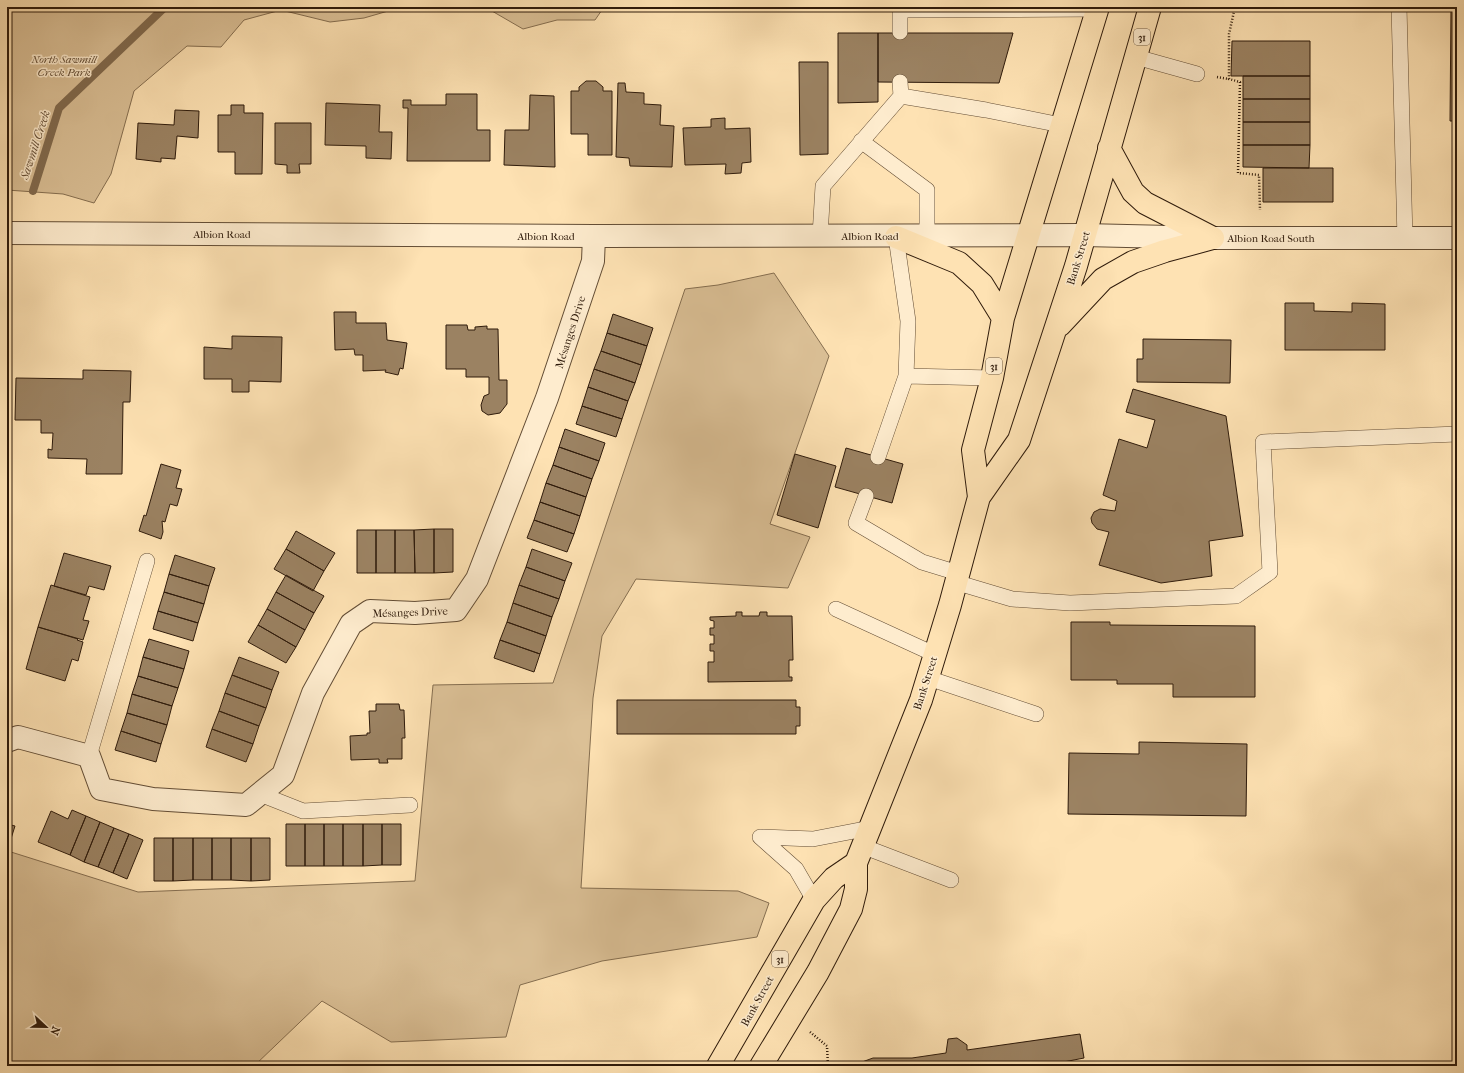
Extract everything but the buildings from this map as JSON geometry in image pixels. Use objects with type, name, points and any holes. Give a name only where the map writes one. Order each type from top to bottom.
[{"type":"main road","name":"Bank Street","points":[[761,1066],[818,972],[851,909],[863,846],[928,678],[979,497],[1019,440],[1084,235],[1150,7]]},
{"type":"main road","name":"Bank Street","points":[[979,497],[973,450],[992,378],[1003,318],[1098,8]]},
{"type":"main road","points":[[1109,148],[1133,192],[1145,203],[1213,238]]},
{"type":"main road","points":[[896,237],[959,263],[982,284],[1003,318]]},
{"type":"main road","points":[[1055,330],[1103,279],[1133,262],[1165,251],[1213,238]]},
{"type":"main road","name":"Bank Street","points":[[718,1066],[814,900],[863,846]]},
{"type":"street","name":"Albion Road","points":[[7,233],[896,237],[927,235],[1027,237],[1084,235]]},
{"type":"street","name":"Albion Road South","points":[[1084,235],[1213,238],[1457,238]]},
{"type":"street","name":"Mésanges Drive","points":[[89,756],[101,789],[153,800],[246,805],[283,775],[313,693],[350,624],[370,611],[415,613],[456,610],[477,579],[547,398],[593,261],[594,236]]},
{"type":"street","points":[[7,741],[18,737],[89,756]]},
{"type":"lane","points":[[1399,7],[1405,239]]},
{"type":"lane","points":[[900,32],[900,10],[1098,8]]},
{"type":"lane","points":[[1136,57],[1197,74]]},
{"type":"lane","points":[[820,236],[822,186],[861,141],[900,89],[986,110],[1061,125]]},
{"type":"lane","points":[[861,141],[927,190],[927,235]]},
{"type":"lane","points":[[878,457],[906,376],[908,321],[896,237]]},
{"type":"lane","points":[[906,376],[992,378]]},
{"type":"lane","points":[[866,496],[856,523],[922,562],[1012,599],[1070,603],[1236,596],[1270,572],[1263,442],[1457,434]]},
{"type":"lane","points":[[89,756],[147,561]]},
{"type":"lane","points":[[836,609],[934,654]]},
{"type":"lane","points":[[928,678],[1036,714]]},
{"type":"lane","points":[[260,794],[303,811],[410,805]]},
{"type":"lane","points":[[814,900],[796,869],[760,837],[813,839],[863,846],[951,880]]},
{"type":"path","points":[[1235,7],[1229,34],[1229,78],[1240,82],[1238,173],[1259,175],[1260,210]]},
{"type":"path","points":[[809,1031],[827,1046],[828,1066]]},
{"type":"green space","name":"North Sawmill Creek Park","points":[[7,7],[402,7],[364,18],[330,22],[281,10],[244,20],[221,47],[187,46],[134,91],[111,174],[94,203],[63,194],[7,190]]},
{"type":"green space","points":[[485,7],[604,7],[595,20],[557,20],[523,29]]},
{"type":"green space","points":[[774,273],[829,356],[770,524],[810,537],[788,588],[636,579],[602,636],[593,698],[581,888],[738,891],[769,903],[757,937],[602,961],[520,985],[506,1037],[391,1042],[322,1001],[254,1066],[7,1066],[7,863],[11,852],[138,892],[415,881],[433,685],[553,683],[685,289],[718,285]]},
{"type":"waterway","name":"Sawmill Creek","points":[[33,191],[59,108],[165,7]]}]
